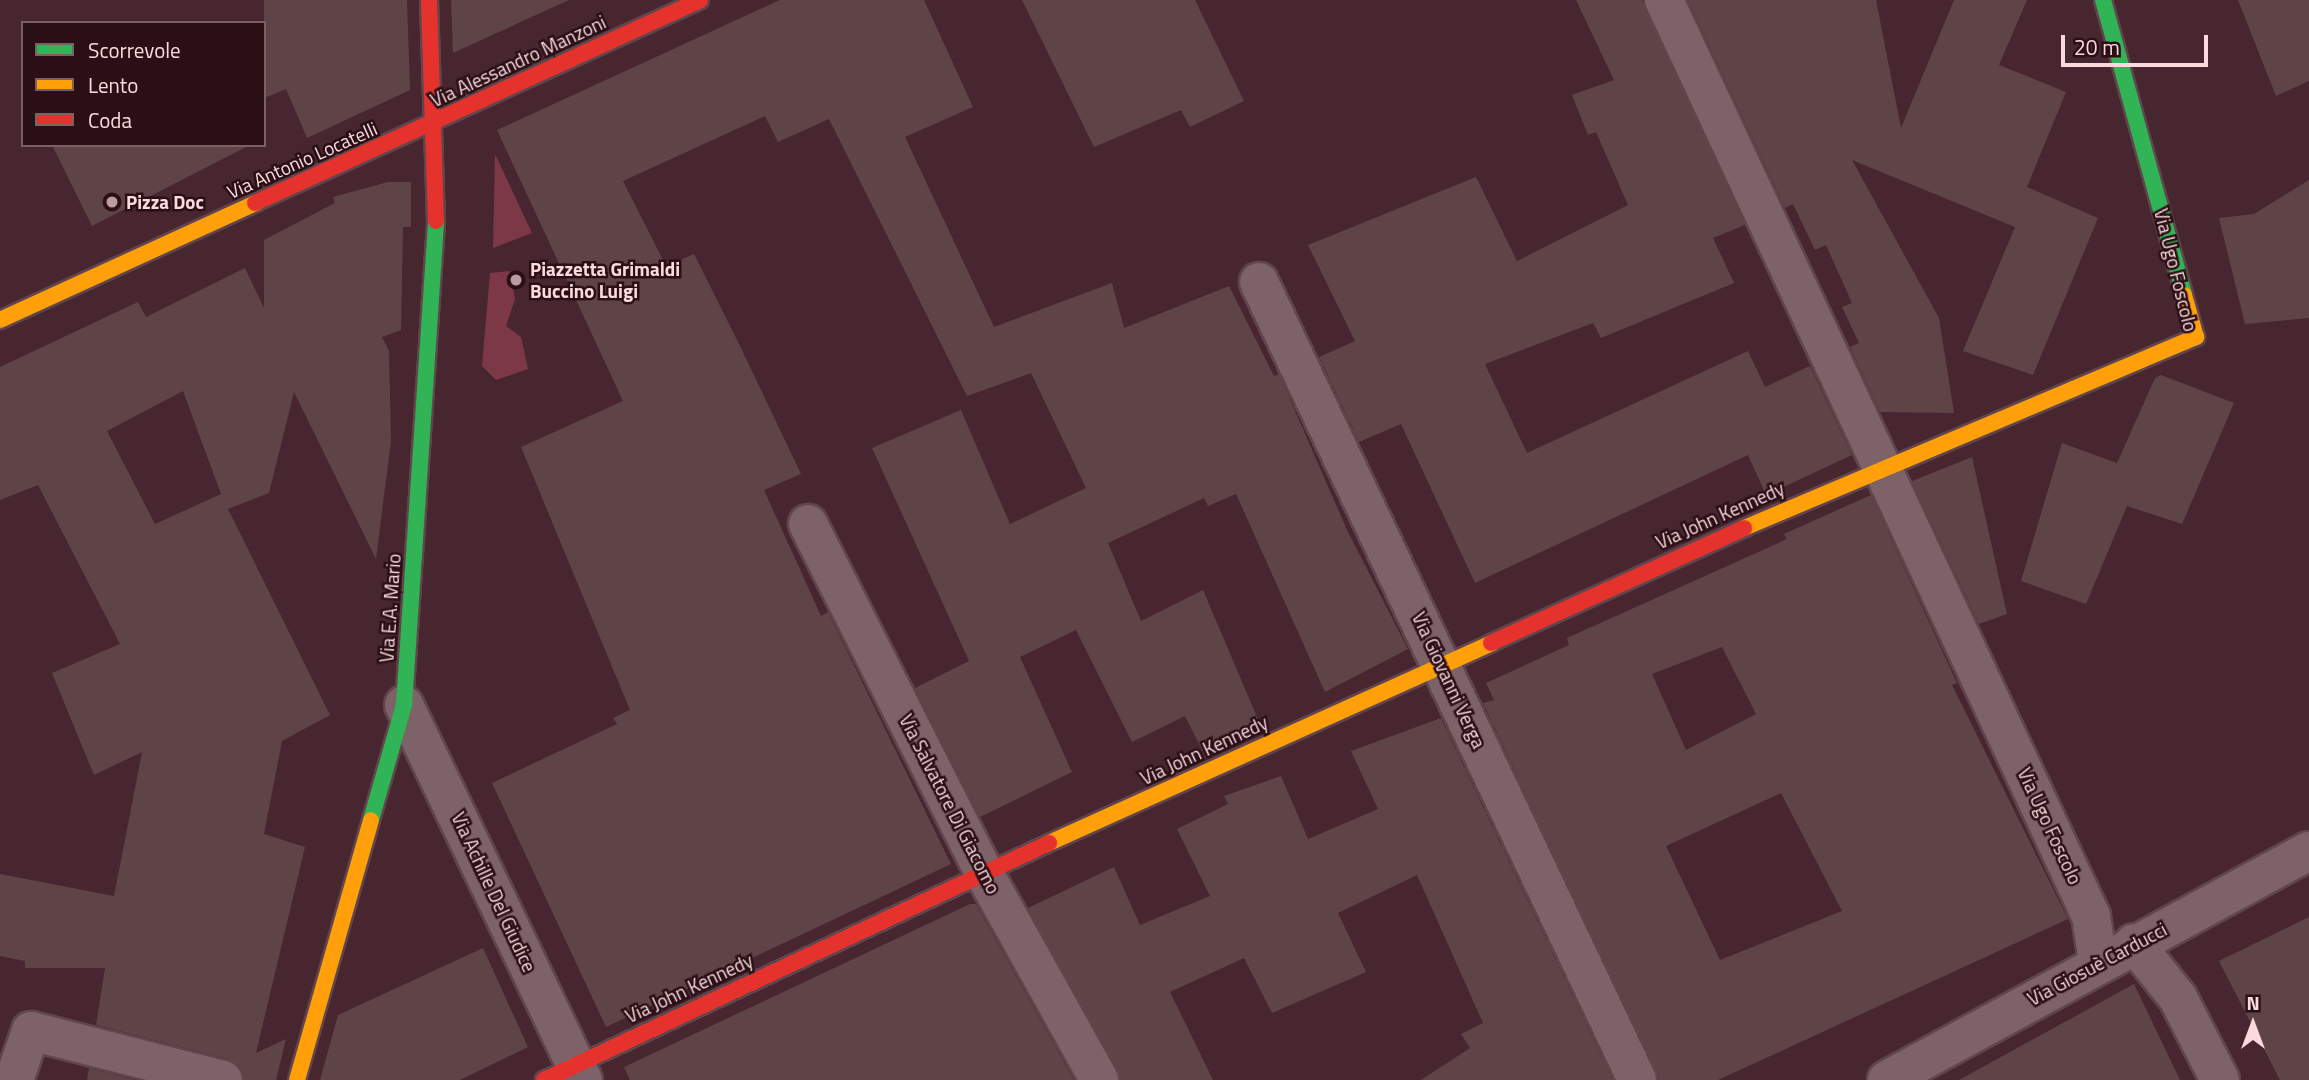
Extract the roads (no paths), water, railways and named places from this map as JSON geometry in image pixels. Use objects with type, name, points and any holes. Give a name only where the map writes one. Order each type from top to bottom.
[{"type":"street","name":"Via E.A. Mario","points":[[298,1080],[404,705],[437,249],[430,125],[429,0]]},
{"type":"street","name":"Via Alessandro Manzoni","points":[[430,125],[700,0]]},
{"type":"street","name":"Via Ugo Foscolo","points":[[1664,0],[1884,464],[2091,916],[2098,962]]},
{"type":"street","name":"Via Ugo Foscolo","points":[[1884,464],[2196,337],[2103,0]]},
{"type":"street","name":"Via Antonio Locatelli","points":[[0,320],[430,125]]},
{"type":"street","name":"Via Giovanni Verga","points":[[1259,282],[1637,1080]]},
{"type":"street","name":"Via John Kennedy","points":[[568,1075],[984,873],[1884,464]]},
{"type":"street","name":"Via Salvatore Di Giacomo","points":[[808,524],[984,873],[1099,1080]]},
{"type":"street","name":"Via Achille Del Giudice","points":[[404,705],[568,1075]]},
{"type":"street","name":"Via Giosuè Carducci","points":[[1886,1080],[2098,962],[2309,851]]},
{"type":"street","points":[[2134,943],[2178,998],[2220,1080]]},
{"type":"street","points":[[14,1080],[31,1031],[223,1080]]},
{"type":"place","name":"Pizza Doc","points":[[112,202]]},
{"type":"place","name":"Piazzetta Grimaldi Buccino Luigi","points":[[516,280]]}]
